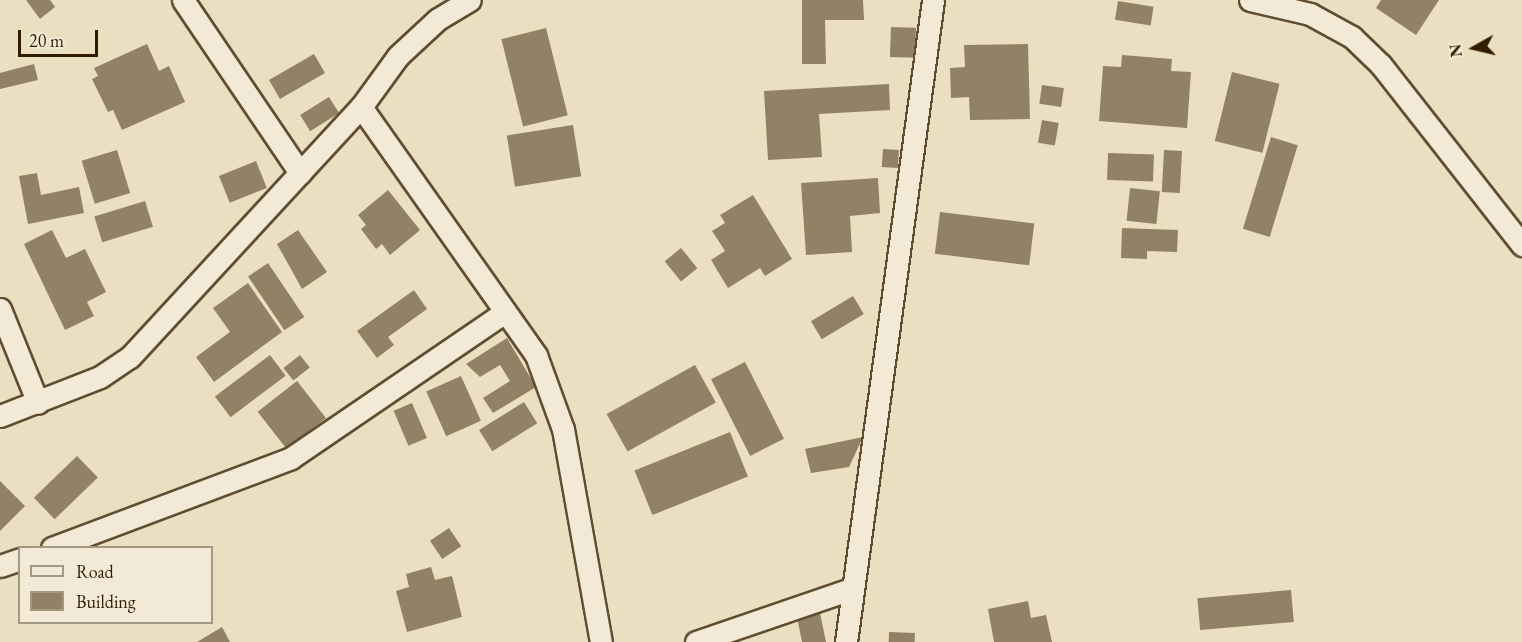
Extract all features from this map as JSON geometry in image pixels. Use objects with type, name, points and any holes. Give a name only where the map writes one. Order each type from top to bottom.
[{"type":"street","points":[[183,0],[300,173]]},
{"type":"street","points":[[0,416],[100,377],[130,357],[361,107],[398,56],[438,19],[470,0]]},
{"type":"street","points":[[846,642],[851,589],[933,0]]},
{"type":"street","points":[[1250,0],[1310,14],[1352,37],[1381,65],[1522,245]]},
{"type":"street","points":[[361,107],[536,355],[555,398],[601,642]]},
{"type":"street","points":[[0,309],[38,403]]},
{"type":"street","points":[[57,546],[291,458],[505,312]]},
{"type":"street","points":[[0,566],[18,560]]},
{"type":"street","points":[[696,642],[851,589]]},
{"type":"building","points":[[26,0],[50,0],[55,7],[40,19]]},
{"type":"building","points":[[802,0],[863,0],[864,20],[825,20],[826,64],[802,64]]},
{"type":"building","points":[[1381,0],[1439,0],[1416,35],[1376,8]]},
{"type":"building","points":[[1118,1],[1154,7],[1151,25],[1115,20]]},
{"type":"building","points":[[891,27],[916,28],[915,58],[890,57]]},
{"type":"building","points":[[546,28],[568,115],[523,126],[501,39]]},
{"type":"building","points":[[147,44],[159,71],[169,66],[185,102],[122,130],[113,110],[108,112],[92,79],[98,76],[94,68]]},
{"type":"building","points":[[1028,44],[1030,119],[970,120],[969,97],[951,98],[950,68],[965,67],[964,45]]},
{"type":"building","points":[[314,54],[325,73],[280,99],[269,80]]},
{"type":"building","points":[[1122,55],[1172,59],[1171,71],[1191,72],[1187,128],[1099,121],[1103,66],[1121,67]]},
{"type":"building","points":[[34,64],[38,80],[0,89],[0,73]]},
{"type":"building","points":[[1232,72],[1280,84],[1262,153],[1215,141]]},
{"type":"building","points":[[889,84],[890,110],[819,114],[822,157],[768,160],[764,91]]},
{"type":"building","points":[[1042,85],[1064,88],[1061,107],[1039,104]]},
{"type":"building","points":[[329,97],[339,113],[310,131],[300,115]]},
{"type":"building","points":[[1042,120],[1059,123],[1055,146],[1038,143]]},
{"type":"building","points":[[573,125],[581,176],[515,187],[507,135]]},
{"type":"building","points":[[1271,137],[1298,145],[1270,237],[1243,229]]},
{"type":"building","points":[[883,149],[899,150],[898,168],[882,167]]},
{"type":"building","points":[[117,150],[130,193],[95,204],[82,161]]},
{"type":"building","points":[[1164,150],[1182,151],[1180,193],[1162,192]]},
{"type":"building","points":[[1108,153],[1154,155],[1153,182],[1107,180]]},
{"type":"building","points":[[256,161],[267,188],[230,203],[219,176]]},
{"type":"building","points":[[37,173],[41,195],[79,187],[84,213],[28,224],[19,176]]},
{"type":"building","points":[[878,178],[880,213],[850,216],[852,252],[806,255],[801,183]]},
{"type":"building","points":[[1130,188],[1160,191],[1156,224],[1127,221]]},
{"type":"building","points":[[388,190],[420,230],[390,255],[382,244],[376,249],[361,229],[366,225],[358,215]]},
{"type":"building","points":[[753,195],[792,259],[765,276],[760,268],[728,288],[711,260],[725,251],[712,231],[725,223],[720,215]]},
{"type":"building","points":[[145,201],[153,227],[102,242],[94,216]]},
{"type":"building","points":[[940,212],[1034,224],[1029,265],[935,254]]},
{"type":"building","points":[[1122,228],[1178,230],[1177,252],[1147,251],[1147,259],[1121,258]]},
{"type":"building","points":[[52,230],[66,258],[85,249],[106,292],[87,302],[94,316],[65,330],[24,244]]},
{"type":"building","points":[[298,230],[327,272],[302,289],[277,244]]},
{"type":"building","points":[[681,248],[697,268],[681,281],[665,261]]},
{"type":"building","points":[[268,263],[304,317],[284,330],[248,276]]},
{"type":"building","points":[[248,283],[282,332],[214,382],[196,357],[230,332],[213,308]]},
{"type":"building","points":[[414,290],[427,309],[388,337],[394,345],[377,358],[357,331]]},
{"type":"building","points":[[853,296],[864,314],[822,339],[811,321]]},
{"type":"building","points":[[507,338],[536,387],[493,413],[483,398],[510,381],[500,365],[480,377],[466,364]]},
{"type":"building","points":[[270,355],[286,376],[231,417],[215,397]]},
{"type":"building","points":[[300,355],[310,368],[293,381],[283,368]]},
{"type":"building","points":[[745,362],[784,439],[750,456],[711,379]]},
{"type":"building","points":[[695,365],[716,403],[628,452],[607,414]]},
{"type":"building","points":[[461,376],[481,421],[446,436],[426,391]]},
{"type":"building","points":[[297,381],[326,418],[287,449],[258,412]]},
{"type":"building","points":[[524,402],[537,423],[492,451],[479,430]]},
{"type":"building","points":[[412,403],[427,438],[408,446],[394,411]]},
{"type":"building","points":[[730,432],[748,477],[652,515],[635,471]]},
{"type":"building","points":[[863,437],[849,467],[811,473],[805,449]]},
{"type":"building","points":[[77,456],[98,478],[55,519],[34,498]]},
{"type":"building","points":[[0,481],[25,506],[0,531]]},
{"type":"building","points":[[449,528],[461,546],[442,559],[430,541]]},
{"type":"building","points":[[431,567],[435,580],[452,576],[462,617],[407,632],[396,591],[409,587],[406,574]]},
{"type":"building","points":[[1291,590],[1294,622],[1200,630],[1197,598]]},
{"type":"building","points":[[1028,601],[1031,618],[1046,615],[1052,642],[994,642],[988,609]]},
{"type":"building","points":[[820,613],[826,642],[802,642],[797,617]]},
{"type":"building","points":[[222,627],[230,642],[197,642]]},
{"type":"building","points":[[889,632],[915,633],[915,642],[889,642]]}]
